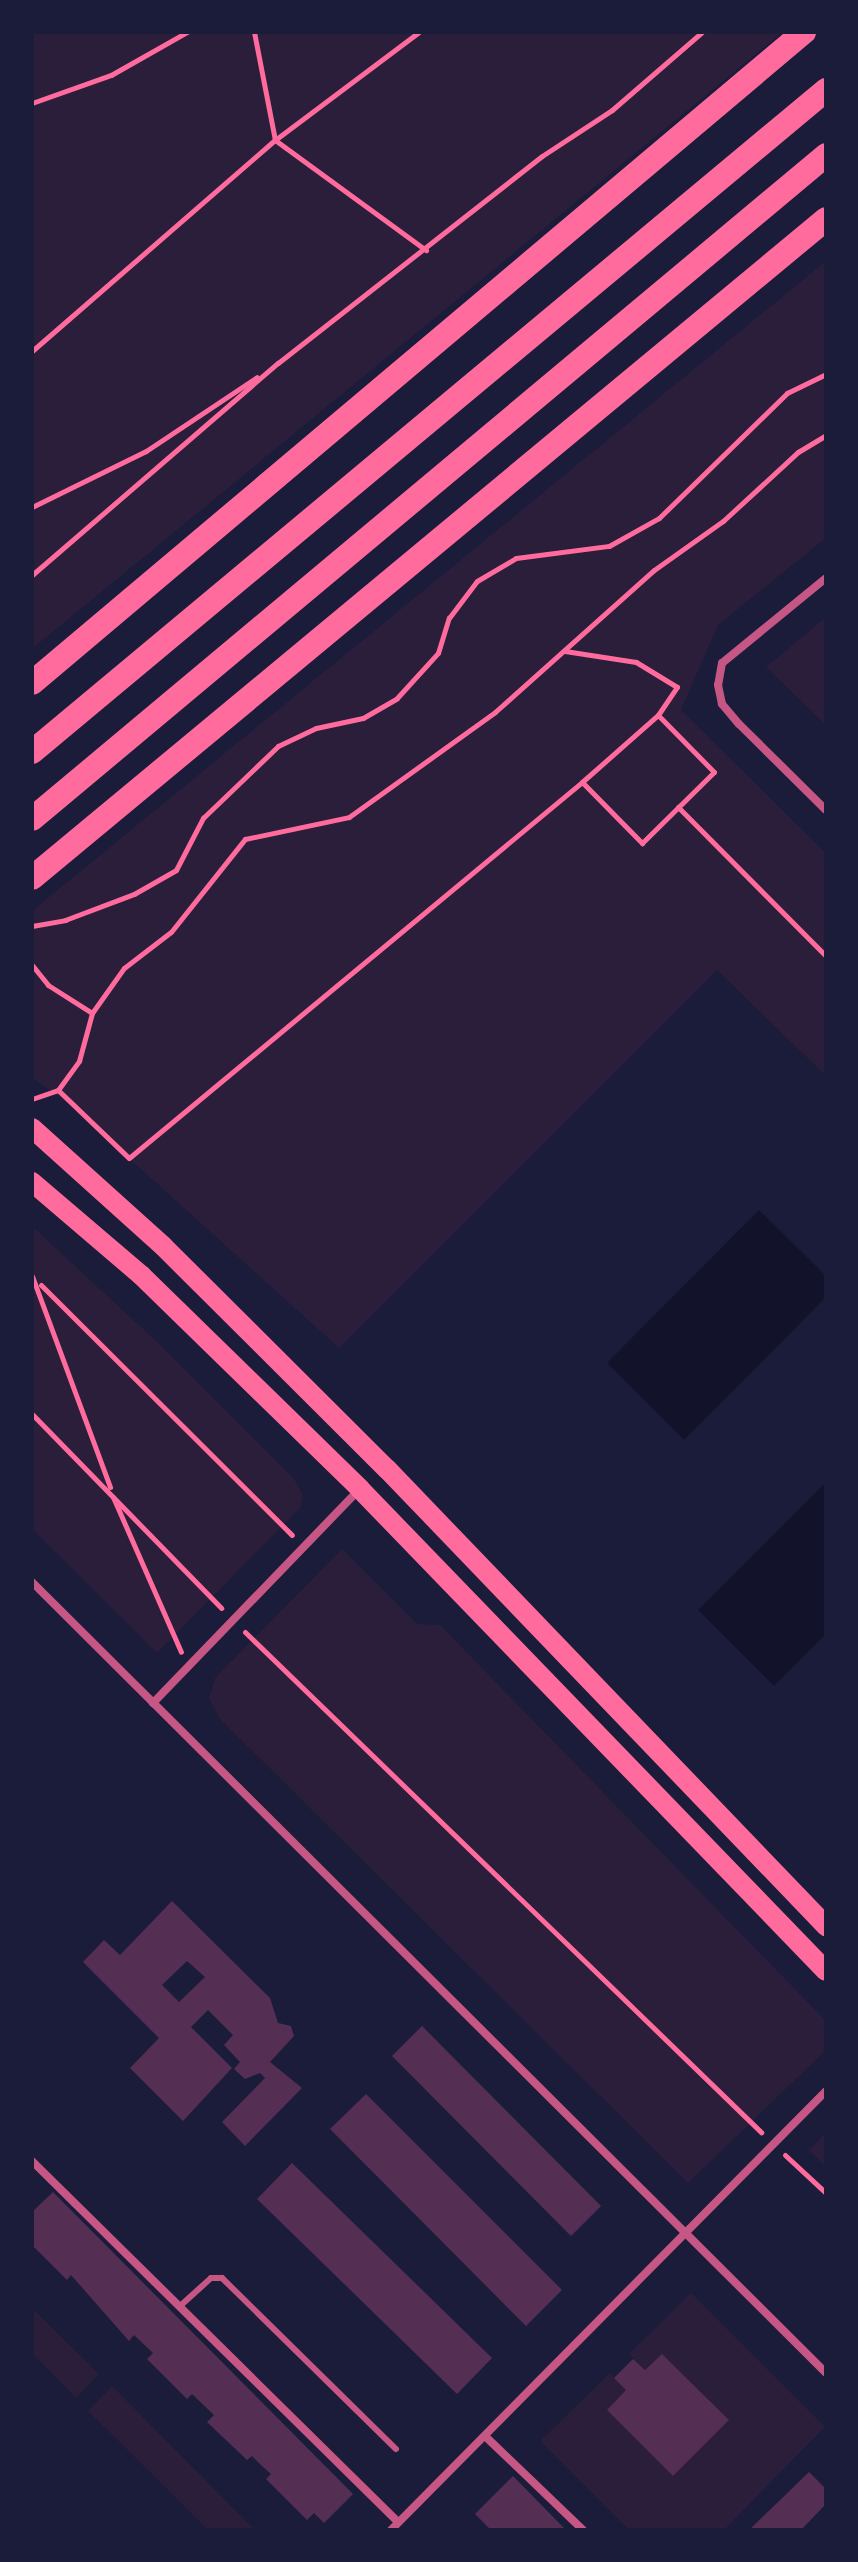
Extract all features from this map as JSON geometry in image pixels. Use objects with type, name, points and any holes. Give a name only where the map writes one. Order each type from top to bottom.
[{"type":"highway","points":[[32,683],[804,32]]},
{"type":"highway","points":[[32,752],[826,90]]},
{"type":"highway","points":[[32,819],[826,155]]},
{"type":"highway","points":[[32,878],[826,219]]},
{"type":"main road","points":[[32,1128],[163,1246],[353,1435],[826,1926]]},
{"type":"main road","points":[[32,1182],[141,1275],[360,1489],[826,1971]]},
{"type":"street","points":[[826,578],[722,663],[718,685],[722,704],[826,810]]},
{"type":"street","points":[[153,1703],[189,1662],[360,1489]]},
{"type":"street","points":[[32,1582],[826,2373]]},
{"type":"street","points":[[391,2530],[687,2235],[826,2091]]},
{"type":"street","points":[[32,2161],[398,2522]]},
{"type":"street","points":[[485,2436],[583,2530]]},
{"type":"lane","points":[[179,2307],[211,2278],[222,2278],[396,2449]]},
{"type":"path","points":[[32,103],[111,75],[187,32]]},
{"type":"path","points":[[254,32],[275,140],[426,250]]},
{"type":"path","points":[[32,351],[275,140],[419,32]]},
{"type":"path","points":[[32,575],[278,363],[542,156],[612,110],[702,32]]},
{"type":"path","points":[[32,507],[146,451],[278,363]]},
{"type":"path","points":[[32,926],[65,920],[134,894],[176,870],[203,818],[278,746],[316,728],[363,718],[397,698],[438,653],[449,618],[477,581],[516,558],[609,546],[659,518],[787,393],[826,374]]},
{"type":"path","points":[[32,1099],[58,1090],[79,1061],[92,1013],[124,968],[171,932],[245,839],[349,817],[495,712],[654,570],[723,521],[798,452],[826,435]]},
{"type":"path","points":[[58,1090],[129,1158],[582,782],[658,715],[677,687],[636,662],[564,651]]},
{"type":"path","points":[[582,782],[642,843],[714,772],[658,715]]},
{"type":"path","points":[[678,807],[826,956]]},
{"type":"path","points":[[32,965],[48,985],[92,1013]]},
{"type":"path","points":[[32,1276],[304,1547]]},
{"type":"path","points":[[38,1281],[111,1491],[172,1641],[189,1662]]},
{"type":"path","points":[[32,1414],[111,1491],[232,1619],[826,2193]]},
{"type":"shaded area","points":[[32,32],[783,32],[32,649]]},
{"type":"shaded area","points":[[826,261],[826,538],[718,625],[681,710],[826,853],[826,1076],[717,970],[339,1348],[70,1105],[32,1077],[32,911]]},
{"type":"shaded area","points":[[826,617],[826,725],[766,667]]},
{"type":"shaded area","points":[[759,1210],[826,1276],[826,1297],[684,1440],[607,1363]]},
{"type":"shaded area","points":[[32,1226],[156,1341],[294,1479],[303,1495],[300,1508],[157,1653],[32,1529]]},
{"type":"shaded area","points":[[826,1482],[826,1634],[774,1686],[698,1610]]},
{"type":"shaded area","points":[[342,1549],[417,1624],[440,1625],[826,2021],[826,2050],[688,2183],[219,1718],[209,1698],[215,1678]]},
{"type":"shaded area","points":[[826,2133],[826,2167],[809,2150]]},
{"type":"shaded area","points":[[691,2293],[825,2427],[724,2530],[629,2530],[540,2441],[610,2373],[626,2390],[607,2410],[673,2476],[729,2420],[662,2354],[645,2370],[629,2354]]},
{"type":"shaded area","points":[[32,2308],[99,2374],[76,2398],[32,2353]]},
{"type":"shaded area","points":[[112,2386],[255,2530],[208,2530],[88,2411]]},
{"type":"building","points":[[172,1901],[270,1998],[278,2023],[291,2026],[294,2036],[270,2062],[302,2088],[245,2146],[222,2122],[265,2078],[260,2073],[245,2079],[234,2069],[240,2062],[224,2045],[233,2035],[208,2010],[191,2027],[232,2068],[183,2121],[130,2068],[159,2038],[83,1962],[104,1940],[120,1955]],"holes":[[[187,1961],[205,1977],[179,2002],[162,1985]]]},
{"type":"building","points":[[422,2026],[601,2206],[571,2236],[392,2056]]},
{"type":"building","points":[[366,2094],[562,2290],[526,2326],[330,2129]]},
{"type":"building","points":[[292,2163],[492,2358],[457,2394],[257,2199]]},
{"type":"building","points":[[53,2192],[353,2494],[324,2523],[314,2513],[307,2520],[266,2479],[271,2474],[252,2456],[247,2460],[207,2422],[214,2415],[192,2394],[187,2399],[147,2359],[153,2353],[134,2335],[129,2341],[71,2275],[67,2280],[32,2245],[32,2212]]},
{"type":"building","points":[[662,2354],[729,2420],[673,2476],[607,2410],[626,2390],[614,2378],[633,2359],[645,2370]]},
{"type":"building","points":[[809,2472],[826,2489],[826,2504],[801,2530],[749,2530]]},
{"type":"building","points":[[513,2476],[566,2530],[491,2530],[475,2514]]}]
